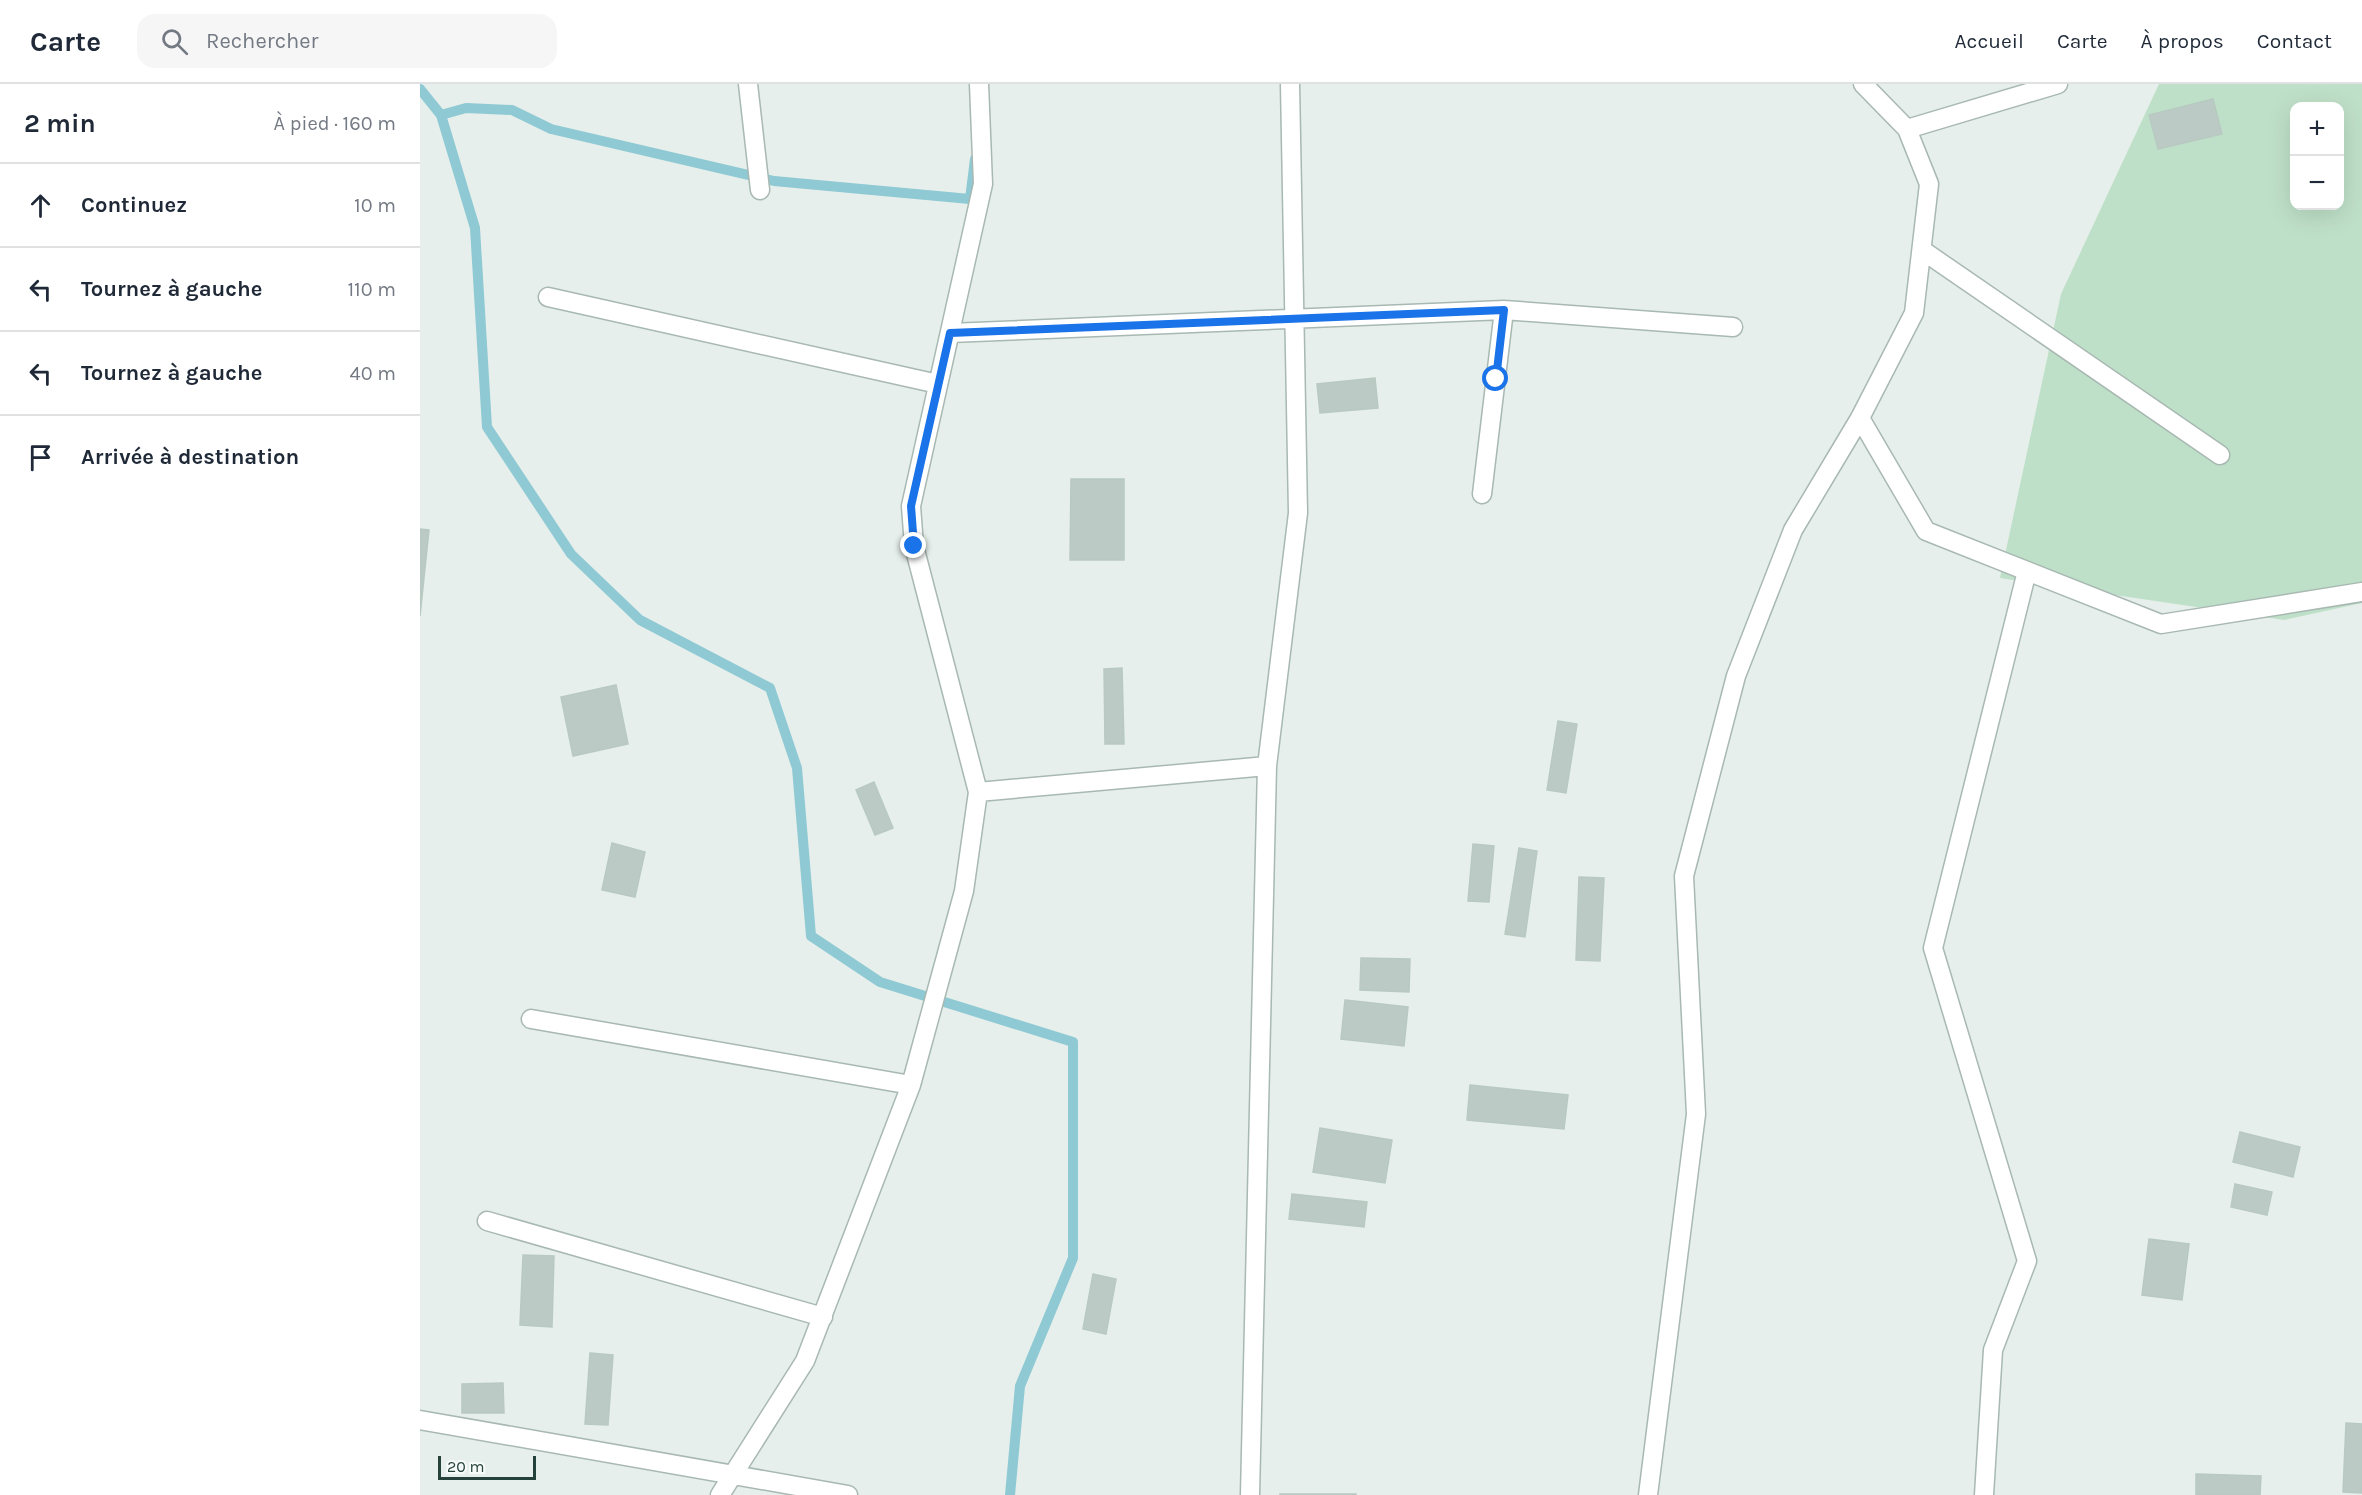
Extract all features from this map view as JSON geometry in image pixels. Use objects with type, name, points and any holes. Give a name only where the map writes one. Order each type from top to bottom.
[{"type":"street","points":[[748,84],[760,190]]},
{"type":"street","points":[[720,1495],[805,1361],[823,1317],[911,1085],[964,891],[978,792],[914,546],[911,506],[983,184],[979,84]]},
{"type":"street","points":[[1250,1495],[1267,766],[1298,513],[1290,84]]},
{"type":"street","points":[[1649,1495],[1696,1114],[1684,876],[1736,676],[1793,530],[1860,418],[1914,313],[1929,184],[1907,129],[1863,84]]},
{"type":"street","points":[[1907,129],[2058,84]]},
{"type":"street","points":[[1922,250],[2220,455]]},
{"type":"street","points":[[548,297],[938,384]]},
{"type":"street","points":[[950,333],[1504,310],[1733,327]]},
{"type":"street","points":[[1482,494],[1504,310]]},
{"type":"street","points":[[1860,418],[1926,531],[2161,624],[2362,592]]},
{"type":"street","points":[[1984,1495],[1993,1350],[2027,1261],[1933,948],[2027,571]]},
{"type":"street","points":[[978,792],[1267,766]]},
{"type":"street","points":[[531,1019],[911,1085]]},
{"type":"street","points":[[487,1221],[823,1317]]},
{"type":"street","points":[[420,1419],[848,1495]]},
{"type":"green space","points":[[2159,84],[2362,84],[2362,603],[2284,620],[2000,578],[2061,294]]},
{"type":"building","points":[[2213,99],[2222,134],[2158,149],[2149,115]]},
{"type":"building","points":[[1375,378],[1378,408],[1320,413],[1317,384]]},
{"type":"building","points":[[1071,479],[1124,479],[1124,560],[1070,560]]},
{"type":"building","points":[[420,529],[429,530],[420,616]]},
{"type":"building","points":[[1122,668],[1124,744],[1105,744],[1104,669]]},
{"type":"building","points":[[616,685],[628,744],[573,756],[561,697]]},
{"type":"building","points":[[1558,721],[1577,724],[1566,793],[1547,790]]},
{"type":"building","points":[[874,782],[893,828],[875,835],[856,790]]},
{"type":"building","points":[[612,843],[645,852],[635,897],[602,890]]},
{"type":"building","points":[[1473,844],[1494,846],[1489,902],[1468,901]]},
{"type":"building","points":[[1519,848],[1537,851],[1525,937],[1505,934]]},
{"type":"building","points":[[1579,877],[1604,878],[1600,961],[1576,960]]},
{"type":"building","points":[[1361,958],[1410,959],[1409,992],[1360,990]]},
{"type":"building","points":[[1345,1000],[1408,1007],[1404,1046],[1341,1039]]},
{"type":"building","points":[[1470,1085],[1568,1095],[1564,1129],[1467,1120]]},
{"type":"building","points":[[1320,1128],[1392,1140],[1385,1183],[1313,1172]]},
{"type":"building","points":[[2240,1132],[2300,1147],[2293,1177],[2233,1162]]},
{"type":"building","points":[[2235,1184],[2272,1192],[2267,1215],[2231,1207]]},
{"type":"building","points":[[1292,1194],[1367,1202],[1364,1227],[1289,1219]]},
{"type":"building","points":[[2149,1239],[2189,1244],[2182,1300],[2142,1295]]},
{"type":"building","points":[[523,1255],[554,1256],[552,1327],[520,1325]]},
{"type":"building","points":[[1093,1274],[1116,1279],[1106,1334],[1083,1329]]},
{"type":"building","points":[[590,1353],[613,1355],[608,1425],[585,1424]]},
{"type":"building","points":[[503,1383],[504,1413],[462,1413],[462,1384]]},
{"type":"building","points":[[2346,1423],[2362,1424],[2362,1493],[2343,1492]]},
{"type":"building","points":[[2196,1474],[2261,1476],[2260,1495],[2196,1495]]},
{"type":"building","points":[[1356,1494],[1356,1495],[1280,1495]]},
{"type":"waterway","points":[[420,89],[441,115],[475,228],[487,427],[571,554],[640,620],[770,688],[797,768],[811,936],[880,982],[1073,1042],[1073,1258],[1020,1386],[1010,1495]]},
{"type":"waterway","points":[[441,115],[466,108],[512,110],[551,129],[774,181],[970,199],[975,159]]},
{"type":"route","points":[[914,546],[911,506],[950,333],[1504,310],[1496,379]]}]
